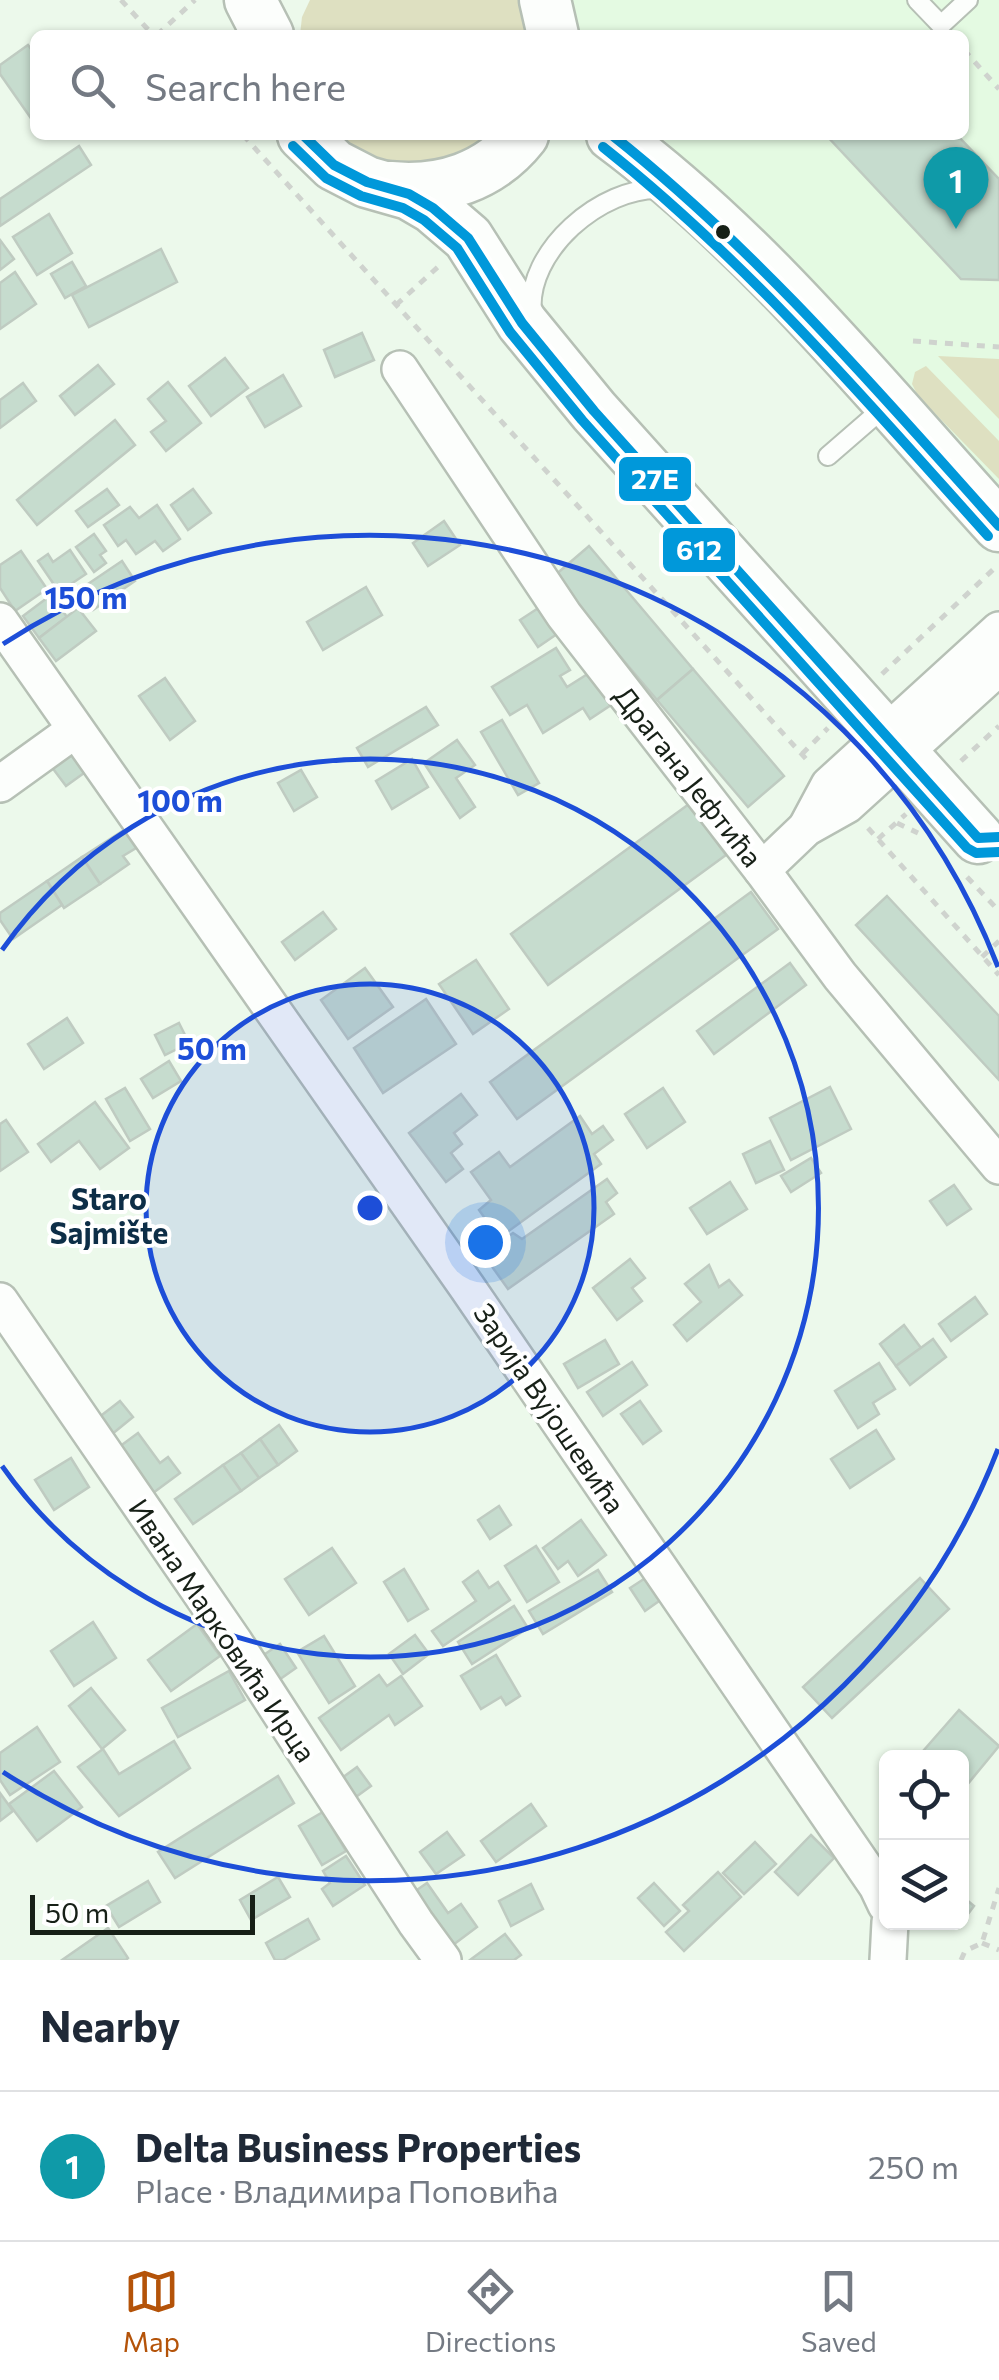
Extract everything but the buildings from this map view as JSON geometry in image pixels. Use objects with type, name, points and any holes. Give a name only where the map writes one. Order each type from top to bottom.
[{"type":"main road","points":[[250,0],[268,30]]},
{"type":"main road","points":[[272,30],[281,0]]},
{"type":"main road","points":[[308,140],[334,165],[409,194],[433,208],[468,238],[502,294],[551,359],[893,745],[988,837]]},
{"type":"main road","points":[[385,186],[413,189],[467,178],[492,165],[518,140]]},
{"type":"main road","points":[[618,140],[694,202],[756,262],[999,526]]},
{"type":"street","name":"Драгана Јефтића","points":[[400,369],[564,615],[840,976],[999,1166]]},
{"type":"street","name":"Зарија Вујошевића","points":[[0,621],[467,1288],[879,1888]]},
{"type":"street","points":[[762,870],[806,828],[841,810],[893,745],[999,630]]},
{"type":"street","points":[[893,745],[999,667]]},
{"type":"street","points":[[0,784],[74,730]]},
{"type":"street","name":"Ивана Марковића Ирца","points":[[0,1301],[235,1643],[443,1960]]},
{"type":"street","points":[[888,1960],[890,1930]]},
{"type":"lane","points":[[918,0],[941,25],[968,0]]},
{"type":"lane","points":[[551,359],[534,326],[533,286],[548,256],[576,223],[612,200],[642,188],[664,189],[694,202]]},
{"type":"lane","points":[[828,456],[888,404]]},
{"type":"path","points":[[122,0],[150,30]]},
{"type":"path","points":[[161,30],[195,0]]},
{"type":"path","points":[[969,55],[999,88]]},
{"type":"path","points":[[248,140],[802,754]]},
{"type":"path","points":[[396,305],[452,254]]},
{"type":"path","points":[[913,341],[999,347]]},
{"type":"path","points":[[880,676],[999,565]]},
{"type":"path","points":[[963,760],[999,726]]},
{"type":"path","points":[[898,822],[878,839],[999,975]]},
{"type":"path","points":[[982,957],[999,942]]},
{"type":"path","points":[[982,1943],[999,1888]]},
{"type":"path","points":[[961,1960],[965,1951],[982,1943],[999,1950]]},
{"type":"shaded area","points":[[310,0],[525,0],[532,30],[301,30]]},
{"type":"shaded area","points":[[538,0],[999,0],[999,508],[665,140],[969,140],[969,30],[565,30]]},
{"type":"shaded area","points":[[344,140],[487,140],[459,158],[406,165],[379,160]]},
{"type":"shaded area","points":[[938,356],[999,359],[999,419]]},
{"type":"shaded area","points":[[926,366],[999,441],[999,479],[918,396],[912,384],[915,372]]},
{"type":"transit line","name":"27E","points":[[308,140],[334,165],[367,182],[409,194],[433,208],[468,238],[522,323],[594,411],[978,838],[999,837]]},
{"type":"transit line","name":"27E","points":[[618,140],[766,273],[999,526]]},
{"type":"transit line","name":"612","points":[[293,146],[326,178],[361,196],[403,208],[457,248],[510,332],[582,420],[967,848],[976,853],[999,852]]},
{"type":"transit line","name":"612","points":[[603,147],[756,284],[988,536]]},
{"type":"place","name":"Delta Business Properties","points":[[956,229]]},
{"type":"district","name":"Staro Sajmište","points":[[109,1214]]}]
